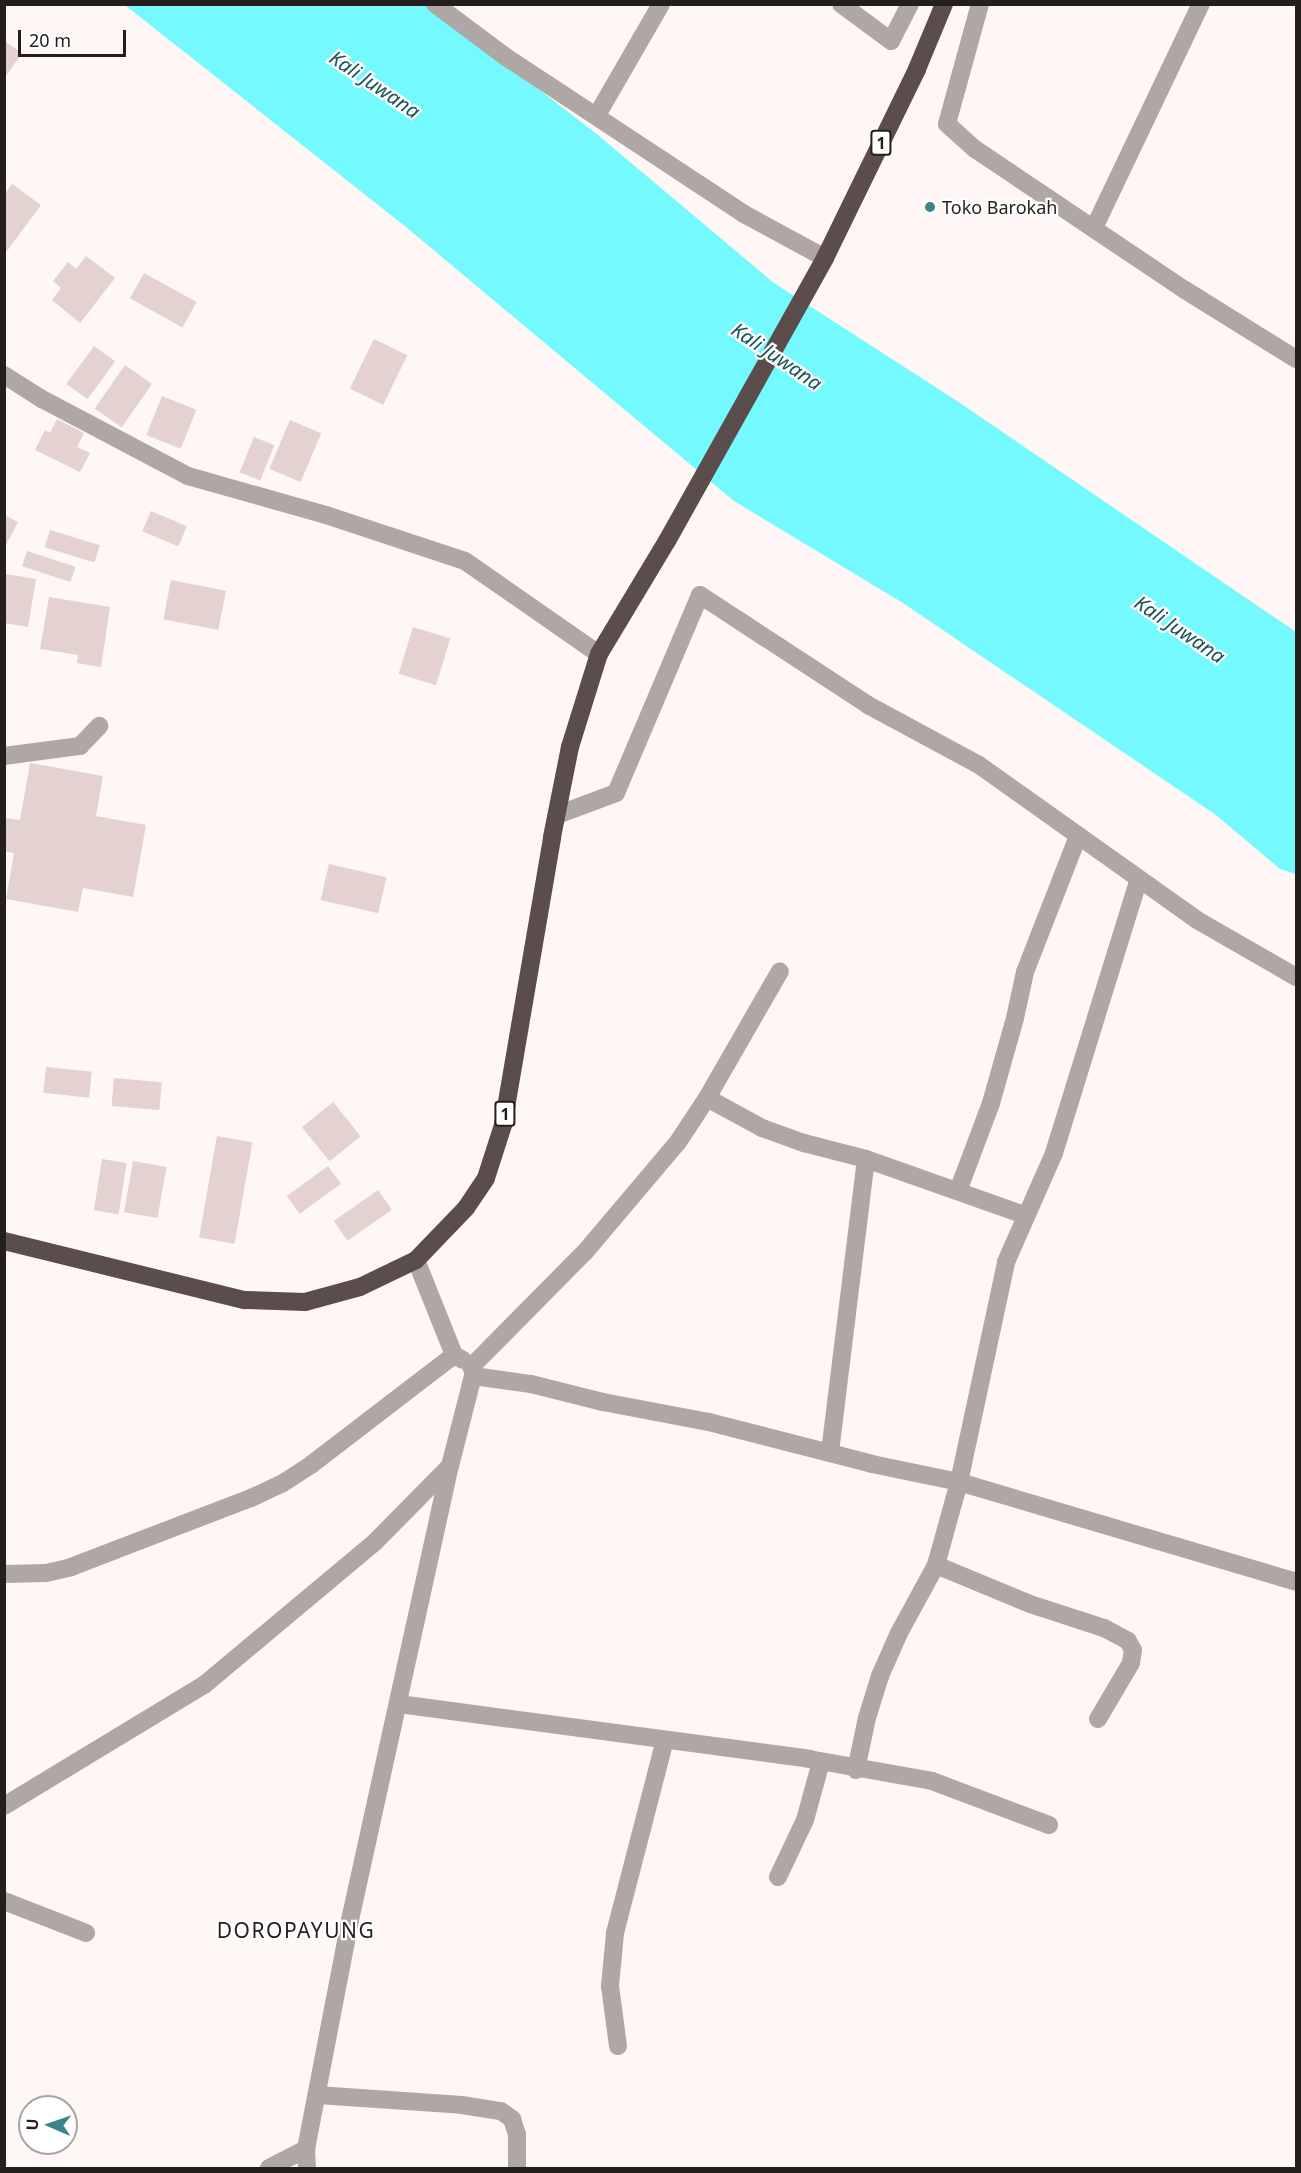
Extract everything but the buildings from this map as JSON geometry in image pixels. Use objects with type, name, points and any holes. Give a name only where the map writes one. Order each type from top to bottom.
[{"type":"highway","name":"1","points":[[4,1241],[245,1300],[306,1302],[360,1287],[416,1260],[466,1208],[486,1178],[504,1125],[570,747],[599,654],[667,541],[825,258],[917,69],[944,4]]},
{"type":"street","points":[[435,4],[506,57],[744,214],[825,258]]},
{"type":"street","points":[[597,115],[661,4]]},
{"type":"street","points":[[841,4],[891,41],[910,4]]},
{"type":"street","points":[[980,4],[946,124],[975,149],[1185,290],[1296,358]]},
{"type":"street","points":[[1094,228],[1201,4]]},
{"type":"street","points":[[4,375],[42,399],[188,476],[326,515],[465,561],[599,654]]},
{"type":"street","points":[[557,815],[616,793],[700,595],[868,705],[979,765],[1197,920],[1296,977]]},
{"type":"street","points":[[4,756],[80,746],[99,726]]},
{"type":"street","points":[[958,1191],[991,1103],[1015,1018],[1024,972],[1078,837]]},
{"type":"street","points":[[856,1770],[867,1718],[880,1676],[899,1633],[936,1564],[959,1482],[1006,1262],[1024,1215],[1054,1154],[1139,879]]},
{"type":"street","points":[[307,2169],[306,2149],[350,1920],[472,1372],[585,1252],[678,1142],[707,1098],[780,971]]},
{"type":"street","points":[[707,1098],[762,1128],[804,1143],[866,1159],[1024,1215]]},
{"type":"street","points":[[830,1452],[866,1159]]},
{"type":"street","points":[[416,1260],[454,1355],[472,1372],[603,1402],[709,1422],[872,1464],[959,1482],[1296,1582]]},
{"type":"street","points":[[4,1574],[46,1574],[71,1567],[251,1498],[283,1483],[312,1464],[454,1355]]},
{"type":"street","points":[[4,1806],[204,1685],[376,1541],[450,1466]]},
{"type":"street","points":[[936,1564],[1030,1604],[1104,1628],[1128,1641],[1133,1650],[1131,1663],[1098,1719]]},
{"type":"street","points":[[399,1704],[821,1762],[856,1770],[932,1781],[1049,1825]]},
{"type":"street","points":[[618,2046],[610,1986],[615,1933],[665,1740]]},
{"type":"street","points":[[778,1877],[806,1820],[821,1762]]},
{"type":"street","points":[[4,1901],[86,1933]]},
{"type":"street","points":[[317,2095],[462,2105],[501,2112],[512,2119],[517,2134],[516,2169]]},
{"type":"street","points":[[269,2169],[306,2149]]},
{"type":"water","name":"Kali Juwana","points":[[125,5],[429,5],[593,131],[774,283],[954,399],[1296,632],[1296,874],[1280,869],[1216,815],[903,603],[734,501],[406,227]]},
{"type":"place","name":"Toko Barokah","points":[[930,207]]},
{"type":"district","name":"DOROPAYUNG","points":[[296,1930]]}]
